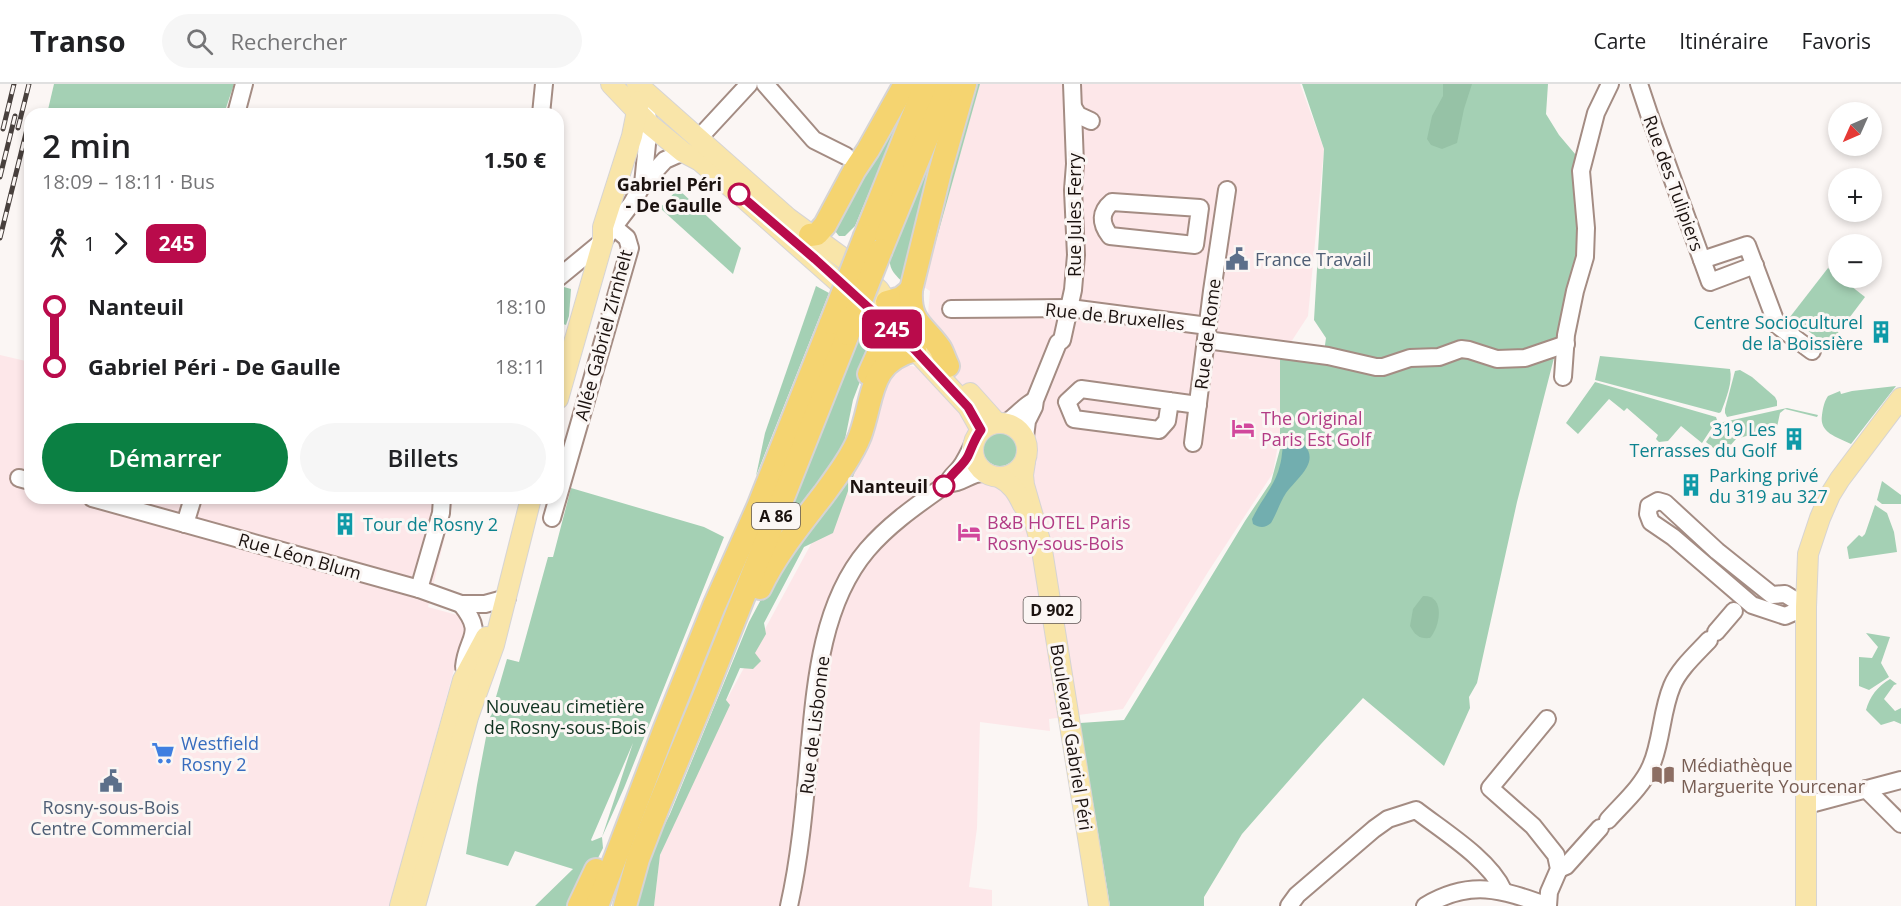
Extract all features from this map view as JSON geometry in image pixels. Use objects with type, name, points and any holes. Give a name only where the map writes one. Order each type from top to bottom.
[{"type":"highway","points":[[818,249],[860,174],[868,150],[906,84]]},
{"type":"highway","name":"A 86","points":[[625,906],[638,859],[704,699],[873,243],[926,84]]},
{"type":"highway","name":"A 86","points":[[873,243],[949,84]]},
{"type":"highway","points":[[948,366],[939,348],[912,310],[911,290],[940,172],[965,84]]},
{"type":"highway","points":[[887,302],[901,298],[911,290]]},
{"type":"highway","points":[[852,451],[862,390],[890,327]]},
{"type":"highway","name":"A 86","points":[[597,906],[714,606],[840,328]]},
{"type":"highway","points":[[704,699],[776,559],[832,483],[852,451],[859,437],[877,377],[891,360],[903,353],[915,350]]},
{"type":"highway","points":[[579,906],[604,853],[628,826]]},
{"type":"main road","points":[[612,84],[640,123],[700,161],[818,249],[851,264],[879,290],[887,302],[948,366],[989,429]]},
{"type":"main road","points":[[564,379],[608,234],[603,227],[640,123],[638,85]]},
{"type":"main road","points":[[638,85],[771,202],[818,249],[858,299],[915,350],[989,429],[1017,428],[1025,437],[1028,450],[1025,462],[1014,473],[992,475],[976,462],[974,456],[989,429]]},
{"type":"main road","points":[[640,123],[675,130],[755,194],[771,202]]},
{"type":"main road","points":[[858,299],[887,302]]},
{"type":"main road","points":[[887,302],[890,327]]},
{"type":"main road","points":[[1806,906],[1808,554],[1820,518],[1840,478],[1901,398]]},
{"type":"main road","name":"Boulevard Gabriel Péri","points":[[1025,462],[1024,485],[1041,544],[1099,906]]},
{"type":"main road","name":"Boulevard Gabriel Péri","points":[[992,475],[1010,482],[1016,490],[1026,513],[1031,534],[1048,648],[1057,702],[1065,731],[1093,906]]},
{"type":"main road","points":[[415,906],[468,717],[494,645],[530,504]]},
{"type":"main road","points":[[400,906],[464,680],[504,607]]},
{"type":"street","points":[[238,108],[244,84]]},
{"type":"street","points":[[542,108],[544,84]]},
{"type":"street","points":[[699,138],[749,84]]},
{"type":"street","points":[[765,84],[814,140],[846,156]]},
{"type":"street","name":"Rue Jules Ferry","points":[[1065,84],[1066,308]]},
{"type":"street","name":"Rue Jules Ferry","points":[[1025,437],[1027,421],[1035,400],[1058,343],[1062,340],[1076,255],[1072,190],[1075,164],[1072,84]]},
{"type":"street","points":[[1563,377],[1566,335],[1585,257],[1586,228],[1581,171],[1596,113],[1610,84]]},
{"type":"street","name":"Rue des Tulipiers","points":[[1639,84],[1710,282],[1755,265]]},
{"type":"street","points":[[640,123],[643,184]]},
{"type":"street","points":[[564,274],[608,234],[632,203],[643,184],[664,160],[683,152]]},
{"type":"street","name":"Rue de Rome","points":[[1193,443],[1227,190]]},
{"type":"street","points":[[1195,245],[1200,208],[1112,202],[1105,208],[1102,219],[1104,228],[1110,236],[1219,249]]},
{"type":"street","name":"Allée Gabriel Zirnhelt","points":[[564,476],[630,248],[627,238],[608,234]]},
{"type":"street","points":[[1702,260],[1747,245],[1778,325],[1812,351]]},
{"type":"street","name":"Rue de Bruxelles","points":[[951,309],[1066,308],[1207,333],[1281,351],[1328,356],[1376,367],[1410,358],[1439,357],[1461,350],[1469,350],[1497,359],[1525,358],[1566,344]]},
{"type":"street","points":[[1170,401],[1167,421],[1159,430],[1074,418],[1067,402],[1081,389],[1170,401],[1198,405]]},
{"type":"street","name":"Rue Jules Ferry","points":[[989,429],[1018,414],[1035,400]]},
{"type":"street","name":"Rue de Lisbonne","points":[[789,906],[800,844],[816,683],[829,623],[843,589],[867,549],[898,520],[948,483],[951,476],[989,429]]},
{"type":"street","name":"Rue de Lisbonne","points":[[948,483],[955,484],[974,473],[992,475]]},
{"type":"street","points":[[1658,501],[1665,503],[1717,551],[1772,595],[1785,594],[1806,607],[1785,616],[1752,605],[1688,550],[1651,522],[1648,514],[1649,506],[1658,501]]},
{"type":"street","name":"Rue Léon Blum","points":[[113,504],[419,589],[460,604],[504,607]]},
{"type":"street","points":[[185,524],[191,504]]},
{"type":"street","points":[[419,589],[442,504]]},
{"type":"street","name":"Allée Gabriel Zirnhelt","points":[[552,518],[556,504]]},
{"type":"street","points":[[460,604],[469,615],[474,635],[465,662],[464,680]]},
{"type":"street","points":[[1559,869],[1566,866],[1650,769],[1672,686],[1734,611]]},
{"type":"street","points":[[1425,906],[1438,898],[1473,888],[1503,890],[1548,906],[1549,892],[1559,869],[1556,855],[1533,826],[1490,788],[1547,719]]},
{"type":"street","points":[[1807,805],[1901,780]]},
{"type":"street","points":[[1866,789],[1901,824]]},
{"type":"street","points":[[1288,906],[1296,895],[1374,829],[1388,819],[1416,810],[1485,864],[1498,878],[1503,890]]},
{"type":"shaded area","points":[[976,84],[1300,84],[1324,149],[1308,316],[1280,359],[1280,433],[1273,473],[1123,709],[1049,719],[1050,731],[980,722],[977,828],[969,887],[992,890],[992,906],[654,906],[660,855],[726,701],[869,437],[888,375],[902,366],[920,368],[930,291],[919,284]]},
{"type":"shaded area","points":[[0,355],[24,361],[24,504],[453,504],[428,607],[468,618],[390,906],[0,906]]},
{"type":"green space","points":[[54,84],[234,84],[226,108],[48,108]]},
{"type":"green space","points":[[969,84],[980,84],[923,287],[919,284]]},
{"type":"green space","points":[[1302,84],[1548,84],[1546,114],[1559,135],[1581,161],[1583,234],[1561,338],[1550,347],[1554,358],[1517,502],[1477,683],[1469,697],[1470,708],[1444,766],[1363,698],[1242,834],[1204,897],[1204,906],[1110,906],[1080,723],[1124,720],[1271,482],[1280,449],[1280,359],[1282,356],[1323,359],[1326,338],[1314,320],[1324,149]]},
{"type":"green space","points":[[1443,84],[1472,84],[1457,143],[1442,149],[1431,145],[1427,139],[1432,116],[1443,96]]},
{"type":"green space","points":[[914,85],[855,226],[845,236],[839,236],[835,231],[910,88]]},
{"type":"green space","points":[[945,112],[904,283],[891,268],[890,256]]},
{"type":"green space","points":[[678,189],[741,248],[733,274],[660,208]]},
{"type":"green space","points":[[1828,268],[1828,288],[1854,288],[1865,297],[1828,346],[1790,317]]},
{"type":"green space","points":[[816,286],[829,293],[756,476],[765,433]]},
{"type":"green space","points":[[564,287],[571,289],[566,325],[564,324]]},
{"type":"green space","points":[[862,325],[880,339],[853,400],[844,444],[833,473],[770,558]]},
{"type":"green space","points":[[1600,356],[1730,369],[1730,385],[1721,412],[1595,380]]},
{"type":"green space","points":[[1740,370],[1775,397],[1777,406],[1727,417],[1725,409],[1735,371]]},
{"type":"green space","points":[[1595,382],[1716,417],[1717,420],[1702,443],[1681,426],[1668,441],[1659,442],[1656,439],[1658,435],[1627,408],[1624,411],[1609,399],[1578,434],[1566,423]]},
{"type":"green space","points":[[1896,386],[1851,444],[1830,434],[1823,426],[1822,412],[1828,396],[1840,391],[1841,394]]},
{"type":"green space","points":[[1787,408],[1818,415],[1817,417],[1785,409],[1780,413],[1777,427],[1736,439],[1722,455],[1706,442],[1719,423]]},
{"type":"green space","points":[[1000,432],[1012,437],[1017,449],[1012,461],[1000,466],[988,461],[983,449],[988,437]]},
{"type":"green space","points":[[863,449],[833,533],[804,547],[764,623],[766,634],[755,653],[761,661],[753,669],[740,668],[726,700],[730,705],[660,855],[654,906],[634,906],[650,854],[670,814],[749,622],[767,588]]},
{"type":"green space","points":[[1882,481],[1901,495],[1901,504],[1882,504],[1877,500]]},
{"type":"green space","name":"Nouveau cimetière de Rosny-sous-Bois","points":[[571,488],[704,527],[724,537],[624,788],[602,837],[603,848],[574,906],[535,906],[573,869],[515,851],[508,866],[466,854],[489,721],[507,659],[519,662],[548,557],[553,557]],"holes":[[[633,743],[602,837],[591,840]]]},
{"type":"green space","points":[[1875,505],[1887,513],[1894,532],[1897,552],[1849,559],[1847,547],[1859,535],[1862,537],[1865,534]]},
{"type":"green space","points":[[1423,596],[1435,601],[1439,612],[1434,633],[1430,638],[1418,636],[1410,626],[1413,609]]},
{"type":"green space","points":[[1866,633],[1890,637],[1881,663],[1889,677],[1869,690],[1859,686],[1859,657],[1872,658],[1878,647]]},
{"type":"green space","points":[[1890,679],[1897,684],[1884,699],[1895,711],[1901,708],[1901,724],[1894,721],[1881,725],[1866,710],[1875,692]]},
{"type":"water","points":[[1287,437],[1304,445],[1310,458],[1305,470],[1286,493],[1271,523],[1265,527],[1258,526],[1253,524],[1252,519],[1278,473]]},
{"type":"railway","points":[[3,129],[14,84]]},
{"type":"railway","points":[[18,128],[29,84]]},
{"type":"railway","points":[[0,177],[15,116]]},
{"type":"railway","points":[[0,238],[24,141]]},
{"type":"bus line","name":"245","points":[[739,194],[915,350],[968,407],[981,430],[967,457],[944,486]]},
{"type":"place","name":"Gabriel Péri - De Gaulle","points":[[739,194]]},
{"type":"place","name":"France Travail","points":[[1237,259]]},
{"type":"place","name":"Centre Socioculturel de la Boissière","points":[[1881,332]]},
{"type":"place","name":"The Original Paris Est Golf","points":[[1243,428]]},
{"type":"place","name":"319 Les Terrasses du Golf","points":[[1794,439]]},
{"type":"place","name":"Parking privé du 319 au 327","points":[[1691,485]]},
{"type":"place","name":"Nanteuil","points":[[944,486]]},
{"type":"place","name":"Tour de Rosny 2","points":[[345,524]]},
{"type":"place","name":"B&B HOTEL Paris Rosny-sous-Bois","points":[[969,532]]},
{"type":"place","name":"Westfield Rosny 2","points":[[163,753]]},
{"type":"place","name":"Médiathèque Marguerite Yourcenar","points":[[1663,775]]},
{"type":"place","name":"Rosny-sous-Bois Centre Commercial","points":[[111,781]]}]
